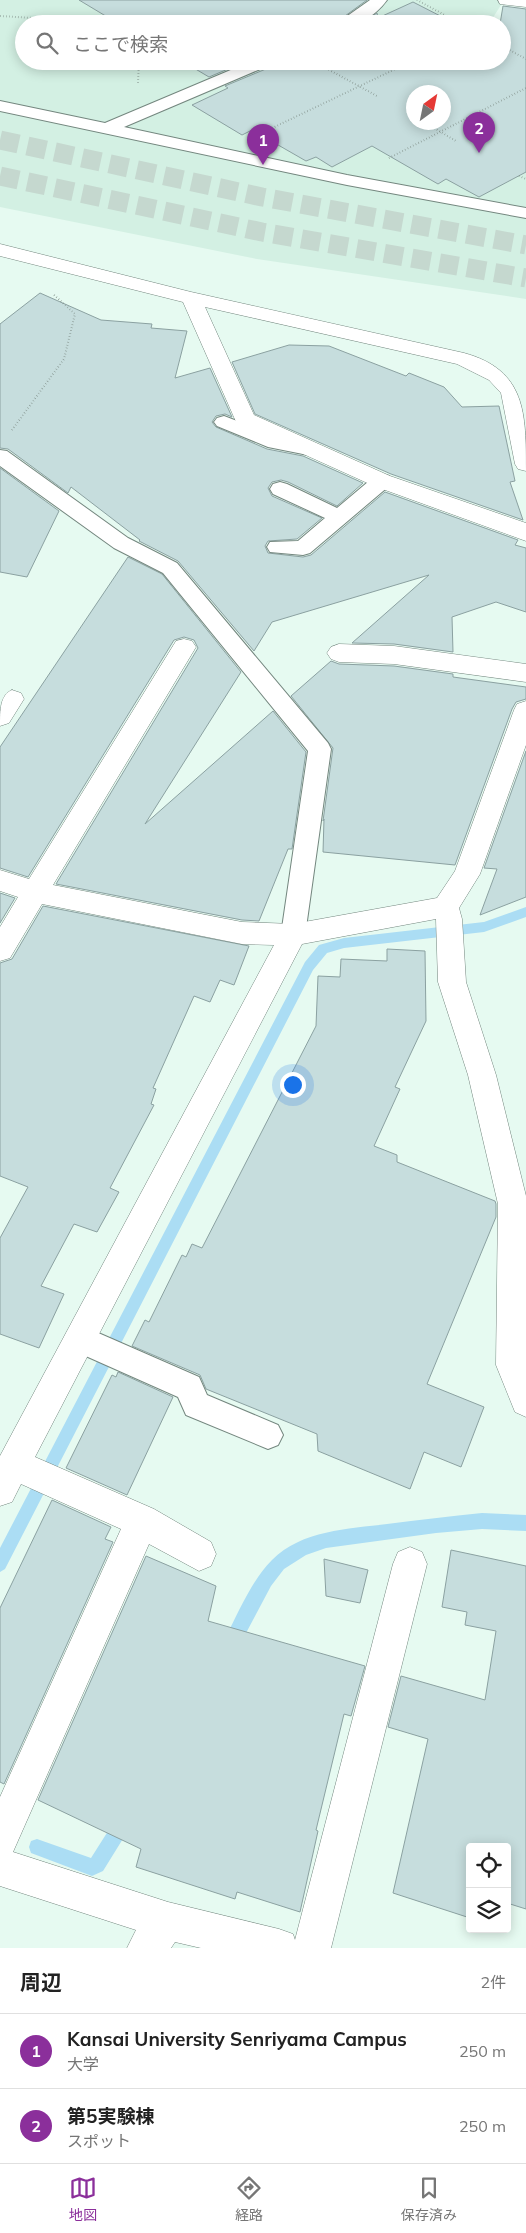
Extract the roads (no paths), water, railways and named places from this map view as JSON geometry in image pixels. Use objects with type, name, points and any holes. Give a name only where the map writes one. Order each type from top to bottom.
[{"type":"street","points":[[506,0],[526,2]]},
{"type":"street","points":[[0,250],[192,298],[464,359],[496,375],[511,392],[526,464]]},
{"type":"street","points":[[192,298],[245,420],[382,481],[515,527],[526,533]]},
{"type":"street","points":[[0,950],[184,647]]},
{"type":"street","points":[[339,653],[394,656],[526,673]]},
{"type":"street","points":[[526,710],[449,924],[452,982],[482,1075],[519,1205],[512,1365],[526,1401]]},
{"type":"street","points":[[0,880],[36,892],[242,933],[293,935],[449,924]]},
{"type":"street","points":[[199,1554],[142,1521],[71,1489],[14,1475],[88,1342],[293,935]]},
{"type":"street","points":[[0,1839],[142,1521]]},
{"type":"street","points":[[312,1948],[410,1564]]},
{"type":"street","points":[[0,1868],[157,1934],[279,1948]]},
{"type":"lane","points":[[361,15],[379,0]]},
{"type":"lane","points":[[106,129],[245,70]]},
{"type":"lane","points":[[0,106],[223,152],[347,180],[526,213]]},
{"type":"lane","points":[[224,422],[256,437],[289,447],[308,449]]},
{"type":"lane","points":[[0,456],[121,544],[170,568],[320,749],[293,935]]},
{"type":"lane","points":[[277,547],[303,548],[382,481]]},
{"type":"lane","points":[[280,489],[339,517]]},
{"type":"lane","points":[[88,1342],[189,1387],[196,1405],[268,1435]]},
{"type":"waterway","points":[[0,1564],[309,966],[323,949],[344,943],[484,927],[526,912]]},
{"type":"waterway","points":[[231,1644],[265,1580],[279,1564],[301,1549],[326,1540],[436,1525],[482,1521],[526,1523]]},
{"type":"waterway","points":[[37,1847],[92,1867],[97,1865],[123,1823]]},
{"type":"tunnel","points":[[0,140],[262,197],[526,245]]},
{"type":"tunnel","points":[[0,176],[262,232],[526,278]]},
{"type":"place","name":"第5実験棟","points":[[479,153]]},
{"type":"place","name":"Kansai University Senriyama Campus","points":[[263,165]]}]
